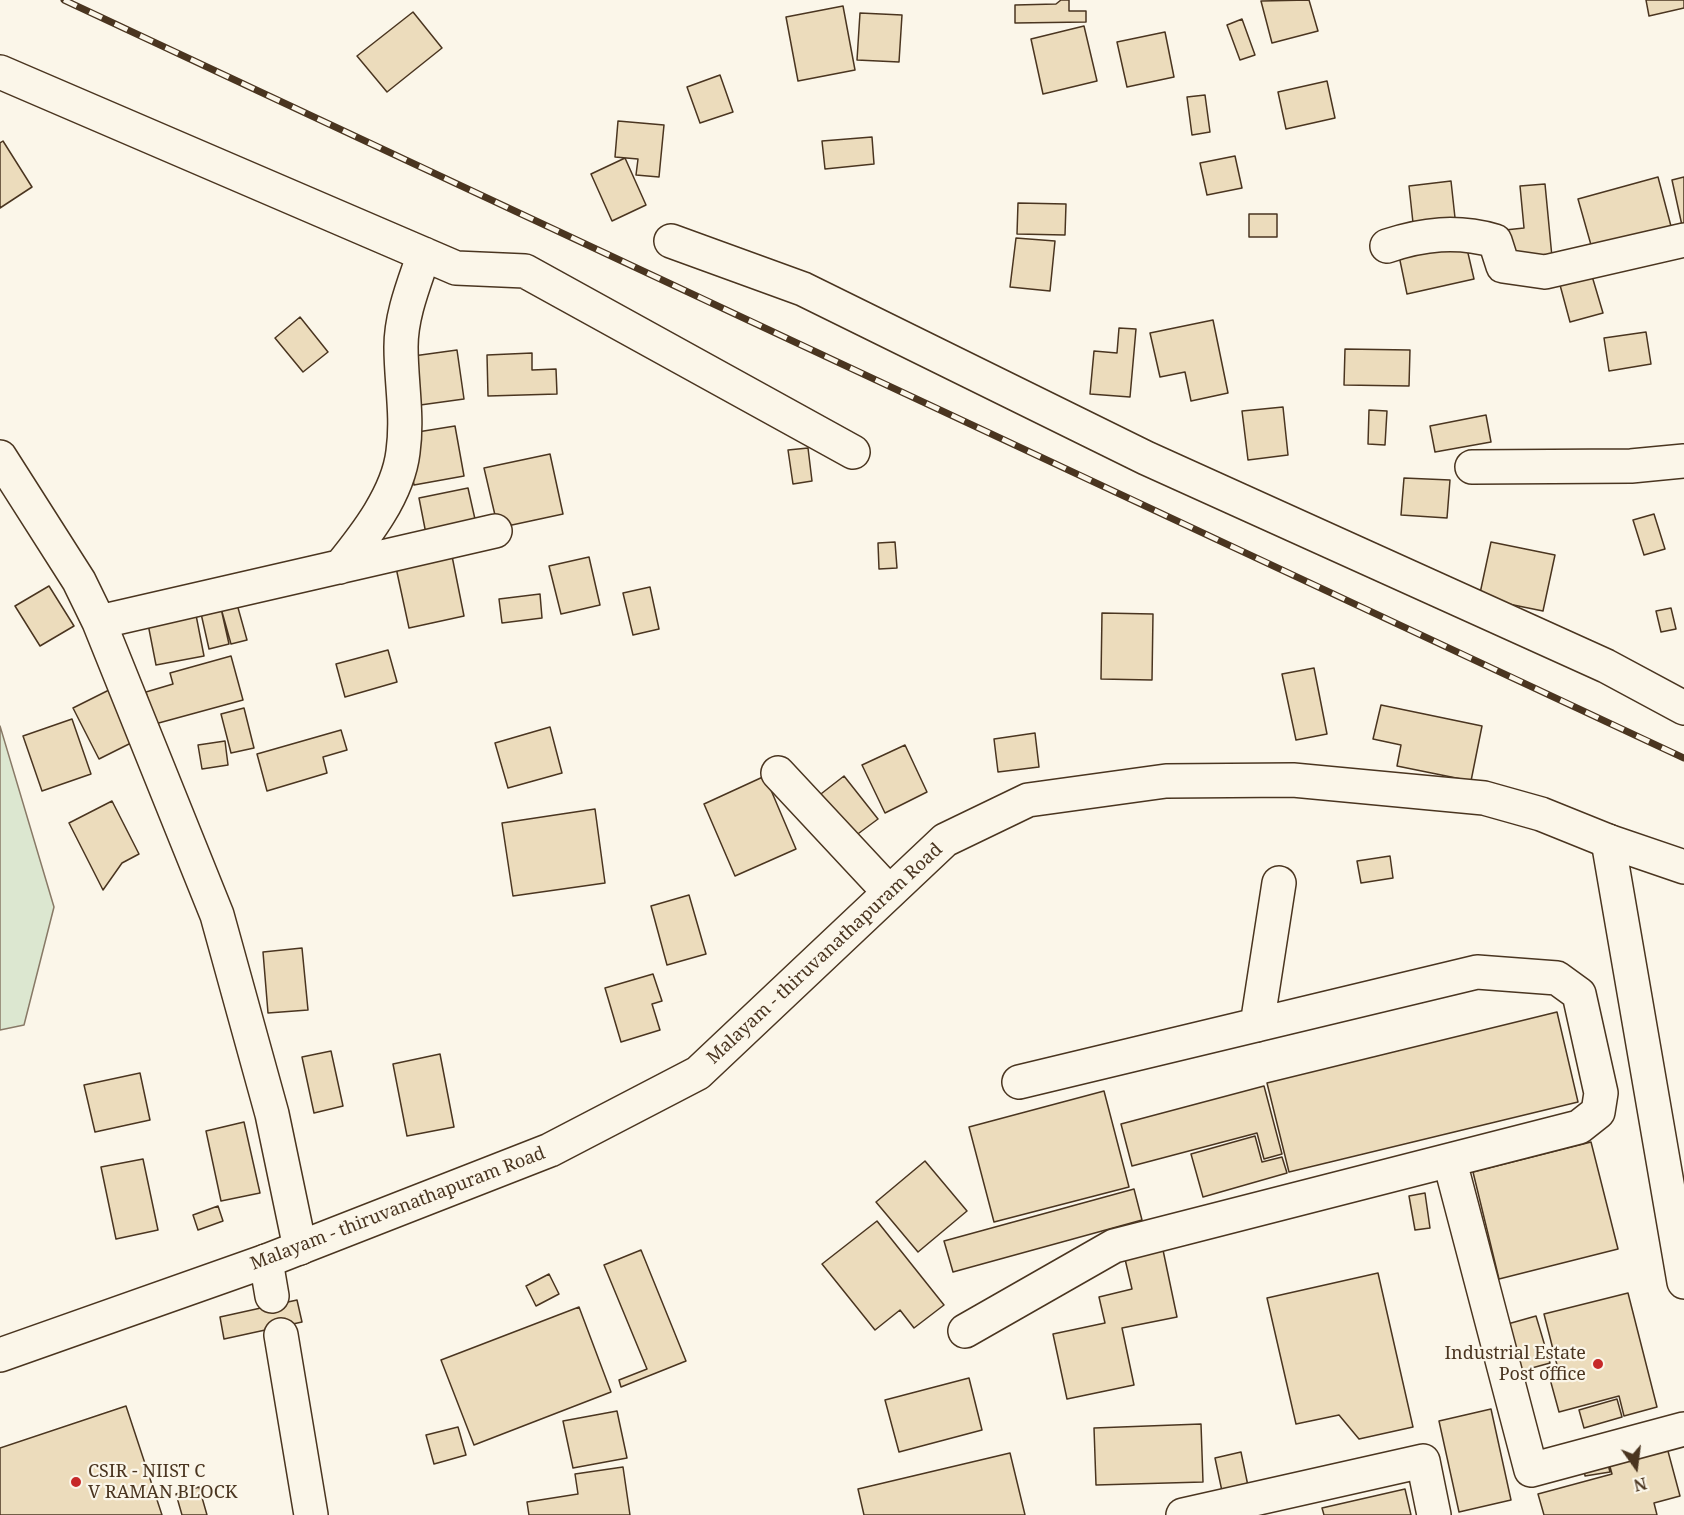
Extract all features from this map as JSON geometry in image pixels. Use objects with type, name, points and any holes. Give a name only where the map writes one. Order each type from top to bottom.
[{"type":"street","points":[[0,72],[456,268],[525,271],[853,452]]},
{"type":"street","points":[[1386,246],[1417,236],[1445,234],[1478,236],[1495,241],[1503,266],[1545,272],[1684,240]]},
{"type":"street","points":[[671,241],[803,289],[1146,458],[1606,666],[1684,708]]},
{"type":"street","points":[[340,567],[362,540],[393,486],[403,453],[405,408],[401,345],[408,299],[424,254]]},
{"type":"street","points":[[0,457],[79,581],[99,622],[217,915],[272,1114],[300,1248]]},
{"type":"street","points":[[1472,467],[1631,466],[1684,461]]},
{"type":"street","points":[[99,622],[495,531]]},
{"type":"street","points":[[778,773],[889,892]]},
{"type":"street","name":"Malayam - thiruvanathapuram Road","points":[[0,1355],[266,1261],[550,1150],[698,1073],[945,840],[1028,800],[1166,781],[1293,780],[1484,798],[1541,814],[1608,841],[1684,867]]},
{"type":"street","points":[[1608,841],[1684,1282]]},
{"type":"street","points":[[1257,1025],[1280,883]]},
{"type":"street","points":[[965,1331],[1114,1246],[1450,1162],[1579,1127],[1598,1112],[1601,1093],[1580,994],[1557,978],[1477,972],[1019,1082]]},
{"type":"street","points":[[1450,1162],[1531,1470],[1684,1429]]},
{"type":"street","points":[[266,1261],[272,1296]]},
{"type":"street","points":[[281,1335],[311,1515]]},
{"type":"street","points":[[1183,1515],[1424,1461],[1434,1515]]},
{"type":"green space","points":[[0,726],[54,907],[24,1025],[0,1030]]},
{"type":"building","points":[[1061,0],[1069,0],[1069,11],[1086,11],[1086,22],[1015,23],[1015,5],[1056,4]]},
{"type":"building","points":[[1309,0],[1318,31],[1272,43],[1261,1]]},
{"type":"building","points":[[1646,0],[1684,0],[1684,8],[1649,16]]},
{"type":"building","points":[[843,6],[855,70],[798,81],[786,17]]},
{"type":"building","points":[[413,12],[442,48],[387,92],[357,56]]},
{"type":"building","points":[[860,13],[902,15],[899,62],[857,60]]},
{"type":"building","points":[[1242,19],[1255,55],[1240,60],[1227,25]]},
{"type":"building","points":[[1084,26],[1097,81],[1043,94],[1031,39]]},
{"type":"building","points":[[1165,32],[1174,77],[1127,87],[1117,42]]},
{"type":"building","points":[[720,75],[733,112],[700,123],[687,87]]},
{"type":"building","points":[[1327,81],[1335,118],[1286,129],[1278,92]]},
{"type":"building","points":[[1205,95],[1210,132],[1192,135],[1187,97]]},
{"type":"building","points":[[618,121],[664,125],[659,177],[636,175],[638,159],[615,157]]},
{"type":"building","points":[[872,137],[874,164],[825,169],[822,141]]},
{"type":"building","points":[[3,141],[32,187],[0,208],[0,143]]},
{"type":"building","points":[[1235,156],[1242,188],[1207,195],[1200,163]]},
{"type":"building","points":[[625,158],[646,205],[612,221],[591,174]]},
{"type":"building","points":[[1658,177],[1672,230],[1593,252],[1578,199]]},
{"type":"building","points":[[1684,177],[1684,230],[1683,230],[1672,180]]},
{"type":"building","points":[[1451,181],[1456,227],[1414,232],[1409,186]]},
{"type":"building","points":[[1545,184],[1552,257],[1508,261],[1505,230],[1524,228],[1520,186]]},
{"type":"building","points":[[1018,203],[1066,204],[1065,235],[1017,234]]},
{"type":"building","points":[[1249,214],[1277,214],[1277,237],[1249,237]]},
{"type":"building","points":[[1464,236],[1474,279],[1407,294],[1398,251]]},
{"type":"building","points":[[1016,238],[1055,241],[1050,291],[1010,287]]},
{"type":"building","points":[[1592,276],[1603,313],[1570,322],[1560,285]]},
{"type":"building","points":[[300,317],[328,352],[303,372],[275,338]]},
{"type":"building","points":[[1213,320],[1228,393],[1191,401],[1185,372],[1160,377],[1150,333]]},
{"type":"building","points":[[1119,328],[1136,329],[1130,397],[1090,394],[1094,351],[1117,353]]},
{"type":"building","points":[[1646,332],[1651,364],[1609,371],[1604,338]]},
{"type":"building","points":[[1345,349],[1410,350],[1409,386],[1344,385]]},
{"type":"building","points":[[457,350],[464,399],[413,406],[406,357]]},
{"type":"building","points":[[532,353],[532,370],[556,369],[557,394],[488,396],[487,355]]},
{"type":"building","points":[[1283,407],[1288,455],[1248,460],[1242,411]]},
{"type":"building","points":[[1369,410],[1387,411],[1385,445],[1368,444]]},
{"type":"building","points":[[1486,415],[1491,442],[1435,452],[1430,426]]},
{"type":"building","points":[[455,426],[464,476],[414,485],[405,434]]},
{"type":"building","points":[[808,448],[812,481],[793,484],[788,450]]},
{"type":"building","points":[[550,454],[563,514],[498,528],[484,468]]},
{"type":"building","points":[[1404,478],[1450,480],[1447,518],[1401,515]]},
{"type":"building","points":[[468,488],[477,528],[427,539],[419,498]]},
{"type":"building","points":[[1654,514],[1665,549],[1644,555],[1633,520]]},
{"type":"building","points":[[895,542],[897,568],[879,569],[878,543]]},
{"type":"building","points":[[1491,542],[1555,555],[1543,611],[1479,598]]},
{"type":"building","points":[[451,551],[464,616],[409,628],[395,563]]},
{"type":"building","points":[[589,557],[600,605],[561,614],[549,566]]},
{"type":"building","points":[[49,586],[74,626],[40,646],[15,606]]},
{"type":"building","points":[[650,587],[659,629],[633,635],[623,593]]},
{"type":"building","points":[[540,594],[542,618],[502,623],[499,599]]},
{"type":"building","points":[[235,597],[247,640],[231,644],[219,601]]},
{"type":"building","points":[[220,604],[229,644],[209,649],[200,609]]},
{"type":"building","points":[[1671,608],[1676,629],[1661,632],[1656,611]]},
{"type":"building","points":[[1102,613],[1153,614],[1152,680],[1101,679]]},
{"type":"building","points":[[196,615],[204,656],[156,665],[148,624]]},
{"type":"building","points":[[388,650],[397,682],[345,697],[336,664]]},
{"type":"building","points":[[231,656],[243,700],[155,724],[146,692],[173,684],[170,673]]},
{"type":"building","points":[[1314,668],[1327,734],[1296,740],[1282,674]]},
{"type":"building","points":[[115,687],[141,738],[99,759],[73,708]]},
{"type":"building","points":[[1381,705],[1482,726],[1471,781],[1397,766],[1401,745],[1373,739]]},
{"type":"building","points":[[244,708],[254,748],[231,753],[221,714]]},
{"type":"building","points":[[72,719],[91,774],[42,791],[23,736]]},
{"type":"building","points":[[550,727],[562,773],[508,788],[495,743]]},
{"type":"building","points":[[341,730],[347,750],[323,757],[327,773],[267,791],[257,754]]},
{"type":"building","points":[[1035,733],[1039,767],[998,772],[994,739]]},
{"type":"building","points":[[225,741],[228,765],[202,769],[198,745]]},
{"type":"building","points":[[905,745],[927,792],[885,813],[862,765]]},
{"type":"building","points":[[765,776],[796,849],[735,876],[704,804]]},
{"type":"building","points":[[844,776],[878,819],[851,839],[817,797]]},
{"type":"building","points":[[112,801],[139,854],[122,863],[103,890],[69,823]]},
{"type":"building","points":[[595,809],[605,883],[513,896],[502,823]]},
{"type":"building","points":[[1390,856],[1393,878],[1361,883],[1357,861]]},
{"type":"building","points":[[689,895],[706,954],[667,965],[651,906]]},
{"type":"building","points":[[302,948],[308,1010],[268,1013],[263,952]]},
{"type":"building","points":[[653,974],[662,1001],[652,1004],[660,1030],[621,1042],[605,988]]},
{"type":"building","points":[[1557,1012],[1578,1102],[1289,1172],[1267,1083]]},
{"type":"building","points":[[331,1051],[343,1106],[314,1113],[302,1057]]},
{"type":"building","points":[[440,1054],[454,1127],[407,1136],[393,1064]]},
{"type":"building","points":[[140,1073],[150,1120],[95,1132],[84,1085]]},
{"type":"building","points":[[1264,1086],[1282,1154],[1264,1159],[1257,1133],[1132,1166],[1121,1124]]},
{"type":"building","points":[[1104,1091],[1129,1187],[994,1222],[969,1127]]},
{"type":"building","points":[[244,1122],[260,1193],[221,1201],[206,1131]]},
{"type":"building","points":[[1255,1136],[1262,1162],[1282,1157],[1287,1173],[1203,1197],[1191,1154]]},
{"type":"building","points":[[1591,1142],[1618,1249],[1499,1279],[1473,1172]]},
{"type":"building","points":[[143,1159],[158,1230],[116,1239],[101,1167]]},
{"type":"building","points":[[925,1161],[967,1211],[918,1252],[876,1202]]},
{"type":"building","points":[[1134,1189],[1142,1220],[953,1272],[944,1241]]},
{"type":"building","points":[[1425,1193],[1430,1228],[1415,1230],[1409,1196]]},
{"type":"building","points":[[218,1206],[223,1221],[198,1230],[193,1215]]},
{"type":"building","points":[[877,1221],[944,1305],[914,1328],[900,1310],[875,1330],[822,1264]]},
{"type":"building","points":[[641,1250],[686,1361],[621,1387],[619,1380],[647,1369],[604,1265]]},
{"type":"building","points":[[1163,1250],[1177,1317],[1122,1328],[1134,1385],[1067,1399],[1053,1334],[1105,1323],[1099,1297],[1132,1289],[1125,1259]]},
{"type":"building","points":[[1378,1273],[1413,1427],[1359,1439],[1339,1415],[1296,1424],[1267,1298]]},
{"type":"building","points":[[549,1274],[559,1294],[536,1306],[526,1286]]},
{"type":"building","points":[[1628,1293],[1657,1407],[1624,1416],[1619,1396],[1559,1412],[1547,1368],[1557,1365],[1544,1314]]},
{"type":"building","points":[[297,1300],[302,1322],[224,1339],[220,1317]]},
{"type":"building","points":[[579,1307],[611,1392],[474,1445],[441,1360]]},
{"type":"building","points":[[1536,1316],[1550,1363],[1510,1374],[1497,1327]]},
{"type":"building","points":[[969,1378],[982,1430],[899,1452],[885,1400]]},
{"type":"building","points":[[1617,1399],[1622,1417],[1584,1428],[1579,1410]]},
{"type":"building","name":"CSIR - NIIST C V RAMAN BLOCK","points":[[126,1406],[162,1515],[0,1515],[0,1448]]},
{"type":"building","points":[[1491,1409],[1511,1500],[1459,1512],[1439,1421]]},
{"type":"building","points":[[617,1411],[627,1458],[573,1468],[563,1421]]},
{"type":"building","points":[[1201,1424],[1203,1482],[1096,1485],[1094,1428]]},
{"type":"building","points":[[458,1427],[466,1455],[434,1464],[426,1435]]},
{"type":"building","points":[[1665,1440],[1680,1496],[1654,1503],[1657,1515],[1544,1515],[1538,1494],[1612,1474],[1607,1456]]},
{"type":"building","points":[[1241,1452],[1254,1515],[1227,1515],[1215,1458]]},
{"type":"building","points":[[1010,1453],[1025,1515],[864,1515],[858,1489]]},
{"type":"building","points":[[1606,1457],[1610,1472],[1585,1476],[1583,1461]]},
{"type":"building","points":[[623,1467],[630,1515],[529,1515],[527,1502],[578,1494],[575,1474]]},
{"type":"building","points":[[199,1487],[207,1515],[182,1515],[176,1494]]},
{"type":"building","points":[[1405,1489],[1411,1515],[1324,1515],[1322,1508]]},
{"type":"railway","points":[[64,0],[1684,758]]},
{"type":"place","name":"Industrial Estate Post office","points":[[1598,1364]]},
{"type":"place","name":"CSIR - NIIST C V RAMAN BLOCK","points":[[76,1482]]}]
